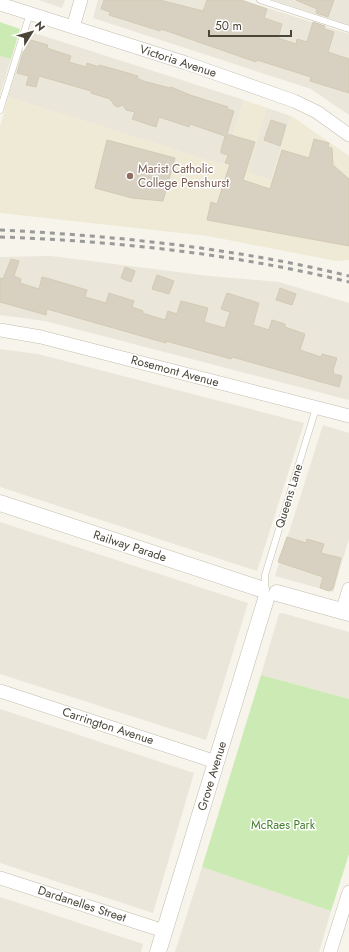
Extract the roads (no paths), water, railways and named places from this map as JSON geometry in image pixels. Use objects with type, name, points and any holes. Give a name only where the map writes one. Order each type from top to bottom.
[{"type":"street","points":[[73,27],[81,0]]},
{"type":"street","name":"Victoria Avenue","points":[[0,4],[186,63],[294,101],[317,112],[349,135]]},
{"type":"street","name":"Rosemont Avenue","points":[[0,330],[41,337],[349,416]]},
{"type":"street","name":"Railway Parade","points":[[0,503],[267,591],[346,612]]},
{"type":"street","points":[[346,612],[349,590]]},
{"type":"street","name":"Grove Avenue","points":[[158,952],[267,591]]},
{"type":"street","name":"Carrington Avenue","points":[[0,691],[216,762]]},
{"type":"street","name":"Dardanelles Street","points":[[0,878],[164,931]]},
{"type":"street","points":[[330,952],[349,892]]},
{"type":"lane","points":[[260,0],[349,29]]},
{"type":"lane","points":[[0,110],[30,13]]},
{"type":"lane","name":"Queens Lane","points":[[267,591],[265,575],[316,408]]},
{"type":"railway","points":[[0,230],[88,236],[176,245],[263,258],[349,276]]},
{"type":"railway","points":[[0,237],[88,242],[176,250],[263,264],[349,282]]},
{"type":"place","name":"Marist Catholic College Penshurst","points":[[130,176]]},
{"type":"park label","name":"McRaes Park","points":[[283,825]]}]
